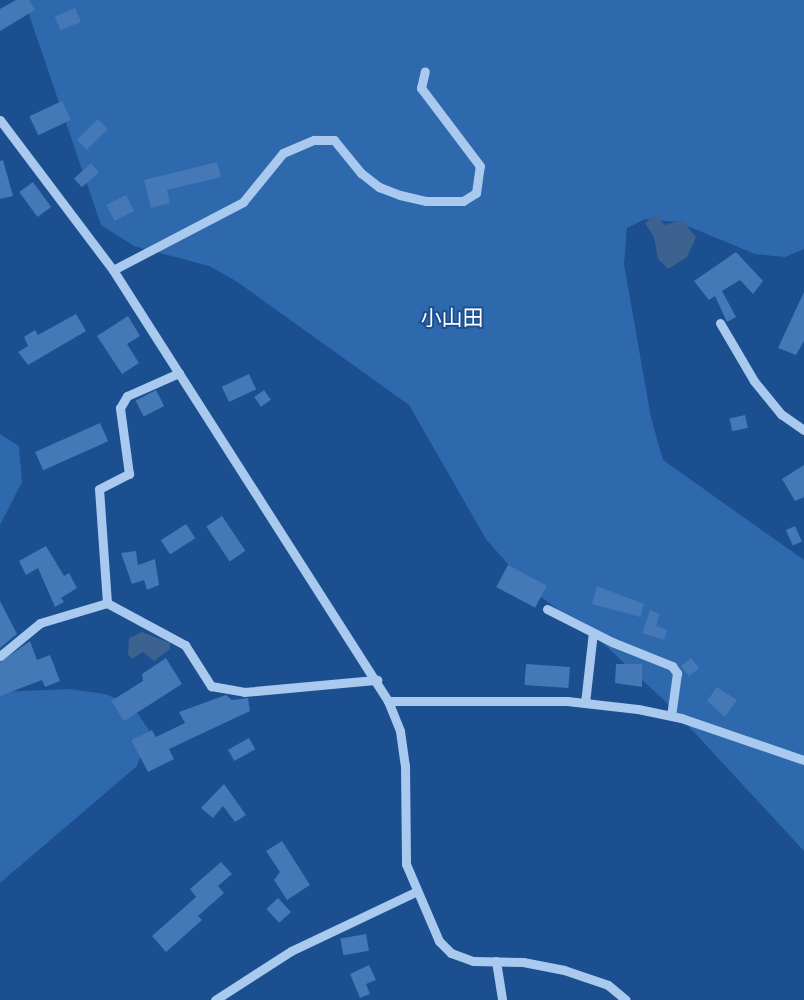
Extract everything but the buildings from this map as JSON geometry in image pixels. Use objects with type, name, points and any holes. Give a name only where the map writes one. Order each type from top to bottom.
[{"type":"street","points":[[113,270],[243,202],[283,152],[314,140],[334,140],[361,173],[379,187],[400,195],[426,201],[463,201],[476,193],[480,166],[421,88],[425,71]]},
{"type":"street","points":[[0,120],[113,270],[377,680],[388,701],[400,732],[405,765],[404,849],[415,892],[439,941],[451,953],[473,961],[496,961],[564,970],[608,986],[626,1000]]},
{"type":"street","points":[[720,322],[754,381],[781,414],[804,430]]},
{"type":"street","points":[[107,603],[98,489],[129,474],[120,408],[127,396],[179,373]]},
{"type":"street","points":[[0,656],[40,623],[107,603],[185,645],[211,686],[244,692],[377,680]]},
{"type":"street","points":[[547,609],[593,632],[672,666],[677,673],[671,716]]},
{"type":"street","points":[[585,703],[593,632]]},
{"type":"street","points":[[388,701],[585,703],[671,716],[804,760]]},
{"type":"street","points":[[215,1000],[291,951],[415,892]]},
{"type":"street","points":[[496,961],[502,1000]]},
{"type":"shaded area","points":[[24,0],[804,0],[804,249],[785,257],[755,254],[678,222],[645,219],[627,228],[624,264],[651,418],[663,460],[804,560],[804,851],[669,705],[606,646],[528,587],[486,539],[409,405],[236,281],[209,266],[134,246],[101,225]]},
{"type":"shaded area","points":[[657,214],[664,225],[682,220],[696,237],[687,257],[668,269],[658,259],[654,237],[645,223]]},
{"type":"shaded area","points":[[0,434],[19,446],[22,482],[0,525]]},
{"type":"shaded area","points":[[142,632],[170,643],[170,649],[154,661],[143,652],[132,659],[128,654],[129,638]]},
{"type":"shaded area","points":[[69,689],[105,694],[131,704],[149,730],[137,766],[0,883],[0,692]]},
{"type":"district","name":"小山田","points":[[452,318]]}]
